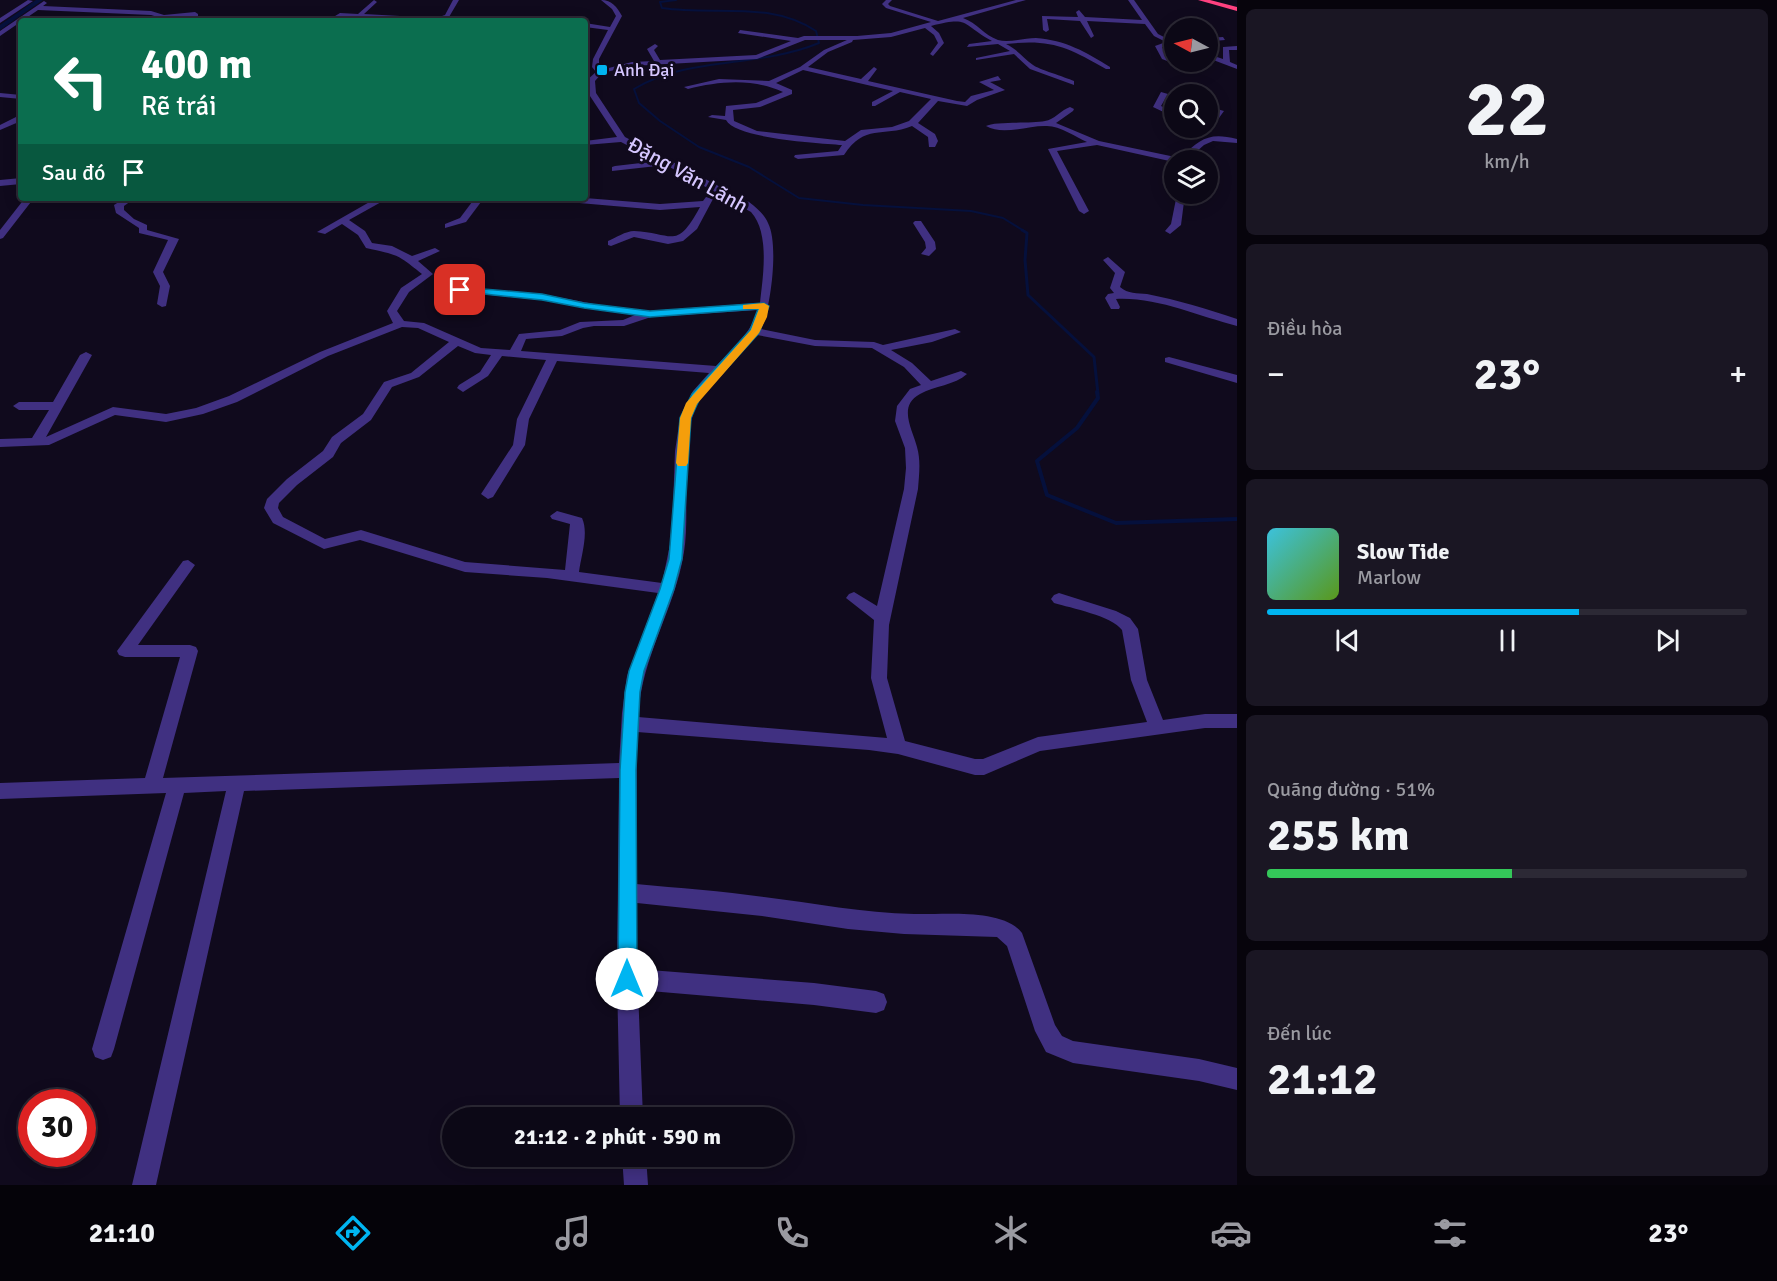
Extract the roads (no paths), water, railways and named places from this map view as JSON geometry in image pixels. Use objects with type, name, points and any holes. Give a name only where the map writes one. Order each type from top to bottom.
[{"type":"highway","points":[[1202,0],[1237,7]]},
{"type":"highway","points":[[1217,0],[1237,7]]},
{"type":"street","points":[[0,21],[31,0]]},
{"type":"street","points":[[23,18],[48,0]]},
{"type":"street","points":[[441,18],[447,15],[456,0]]},
{"type":"street","points":[[588,26],[611,29],[618,20],[619,16],[615,8],[604,0]]},
{"type":"street","points":[[889,0],[885,4],[888,7],[933,25],[941,43],[933,54]]},
{"type":"street","points":[[588,67],[598,69],[658,62],[757,57],[797,40],[891,35],[1023,0]]},
{"type":"street","points":[[1131,0],[1156,34],[1164,38]]},
{"type":"street","points":[[359,16],[374,2]]},
{"type":"street","points":[[37,8],[96,10],[128,14],[151,13],[164,17],[195,14],[195,18]]},
{"type":"street","points":[[1076,9],[1091,36]]},
{"type":"street","points":[[334,18],[337,15],[389,18]]},
{"type":"street","points":[[1046,30],[1044,17],[1146,22]]},
{"type":"street","points":[[957,18],[973,24],[975,29],[1016,52],[1032,68],[1045,71],[1071,83]]},
{"type":"street","points":[[0,34],[18,21]]},
{"type":"street","name":"Đặng Văn Lãnh","points":[[611,29],[601,47],[598,69],[588,90],[622,139],[751,207],[767,227],[764,306],[755,331],[695,397],[686,418],[678,544],[667,589],[637,671],[630,724],[628,770],[627,1036],[631,1107]]},
{"type":"street","points":[[740,32],[797,40]]},
{"type":"street","points":[[770,83],[802,68],[826,51],[857,38]]},
{"type":"street","points":[[1218,39],[1223,39]]},
{"type":"street","points":[[969,46],[1032,40],[1064,45],[1108,68]]},
{"type":"street","points":[[1164,45],[1158,47],[1164,58]]},
{"type":"street","points":[[655,46],[650,49],[658,62]]},
{"type":"street","points":[[1218,46],[1237,48]]},
{"type":"street","points":[[1226,48],[1227,63]]},
{"type":"street","points":[[978,59],[1016,52]]},
{"type":"street","points":[[1218,60],[1237,67]]},
{"type":"street","points":[[802,68],[966,104],[974,98],[1001,90],[982,82],[998,78]]},
{"type":"street","points":[[862,83],[874,69]]},
{"type":"street","points":[[688,87],[709,81],[735,79],[770,83],[789,92],[757,105],[729,108],[728,118],[731,123],[756,133],[845,143]]},
{"type":"street","points":[[0,90],[18,91]]},
{"type":"street","points":[[875,104],[899,90]]},
{"type":"street","points":[[1164,94],[1158,109],[1164,111]]},
{"type":"street","points":[[0,95],[18,97]]},
{"type":"street","points":[[798,157],[841,153],[845,143],[863,131],[913,123],[936,99]]},
{"type":"street","points":[[990,126],[1014,127],[1050,123],[1070,109]]},
{"type":"street","points":[[712,117],[728,118]]},
{"type":"street","points":[[0,128],[18,119]]},
{"type":"street","points":[[913,123],[932,136],[934,141],[932,145]]},
{"type":"street","points":[[1050,123],[1097,143],[1164,157]]},
{"type":"street","points":[[746,141],[756,133]]},
{"type":"street","points":[[1191,150],[1198,143],[1209,138]]},
{"type":"street","points":[[1218,138],[1237,141]]},
{"type":"street","points":[[588,143],[622,139]]},
{"type":"street","points":[[1084,211],[1052,149],[1097,143]]},
{"type":"street","points":[[615,169],[666,163]]},
{"type":"street","points":[[0,183],[18,181]]},
{"type":"street","points":[[611,243],[633,234],[668,241],[680,239],[694,227],[715,188]]},
{"type":"street","points":[[0,236],[28,201]]},
{"type":"street","points":[[126,201],[119,206],[119,211],[144,227],[142,231],[171,236],[174,239],[158,272],[165,286],[162,304]]},
{"type":"street","points":[[322,232],[377,201]]},
{"type":"street","points":[[448,226],[452,222],[463,220],[478,201]]},
{"type":"street","points":[[588,201],[660,207],[706,204]]},
{"type":"street","points":[[1170,231],[1178,219],[1179,204]]},
{"type":"street","points":[[342,220],[362,233],[369,246],[393,249],[412,260],[428,274],[405,290],[392,311],[396,320],[401,324]]},
{"type":"street","points":[[918,223],[930,242],[931,249],[926,254]]},
{"type":"street","points":[[412,260],[435,251]]},
{"type":"street","points":[[1108,260],[1120,272],[1114,288],[1124,296]]},
{"type":"street","points":[[460,290],[542,297],[578,305],[650,314],[764,306]]},
{"type":"street","points":[[1115,307],[1110,298],[1114,295],[1124,296],[1172,303],[1237,323]]},
{"type":"street","points":[[514,353],[523,336],[562,333],[580,325],[594,323],[624,323],[650,314]]},
{"type":"street","points":[[0,444],[36,443],[58,438],[87,421],[113,411],[166,418],[199,411],[233,399],[324,354],[401,324],[420,325],[479,351],[720,370]]},
{"type":"street","points":[[755,331],[800,342],[869,344],[881,348],[908,365],[928,385]]},
{"type":"street","points":[[881,348],[955,333]]},
{"type":"street","points":[[457,341],[415,375],[388,386],[367,417],[357,427],[336,440],[328,454],[292,482],[272,502],[273,514],[278,520],[324,544],[361,535],[465,567],[571,576],[667,589]]},
{"type":"street","points":[[464,388],[484,374],[498,352]]},
{"type":"street","points":[[36,443],[86,355]]},
{"type":"street","points":[[488,494],[519,445],[523,419],[553,356]]},
{"type":"street","points":[[1169,360],[1237,379]]},
{"type":"street","points":[[898,747],[879,678],[883,618],[911,489],[913,459],[901,421],[902,412],[907,399],[928,385],[961,374]]},
{"type":"street","points":[[19,406],[56,406]]},
{"type":"street","points":[[557,516],[578,521],[571,576]]},
{"type":"street","points":[[152,786],[190,651],[124,651],[188,565]]},
{"type":"street","points":[[854,598],[883,618]]},
{"type":"street","points":[[1059,599],[1125,622],[1130,630],[1139,680],[1158,728]]},
{"type":"street","points":[[630,724],[898,747],[975,767],[984,767],[1038,744],[1205,721],[1237,721]]},
{"type":"street","points":[[0,790],[628,770]]},
{"type":"street","points":[[144,1185],[237,783]]},
{"type":"street","points":[[103,1049],[177,786]]},
{"type":"street","points":[[627,893],[762,906],[848,919],[904,924],[998,927],[1009,932],[1015,939],[1046,1031],[1054,1044],[1073,1052],[1199,1070],[1237,1079]]},
{"type":"street","points":[[627,979],[814,993],[876,1002]]},
{"type":"street","points":[[635,1167],[636,1185]]},
{"type":"waterway","points":[[0,28],[40,0]]},
{"type":"waterway","points":[[676,0],[660,2],[662,8],[760,12],[779,15],[798,21],[816,31],[819,43],[772,56],[677,71],[634,89],[639,103],[660,121],[699,147],[749,167],[799,198],[863,205],[971,211],[1003,218],[1024,231]]},
{"type":"waterway","points":[[1022,230],[1027,233],[1025,260],[1028,295],[1094,357],[1098,394]]},
{"type":"waterway","points":[[1097,392],[1098,398],[1077,428],[1037,461],[1047,495],[1116,523],[1237,519]]},
{"type":"place","name":"Anh Đại","points":[[602,70]]}]
